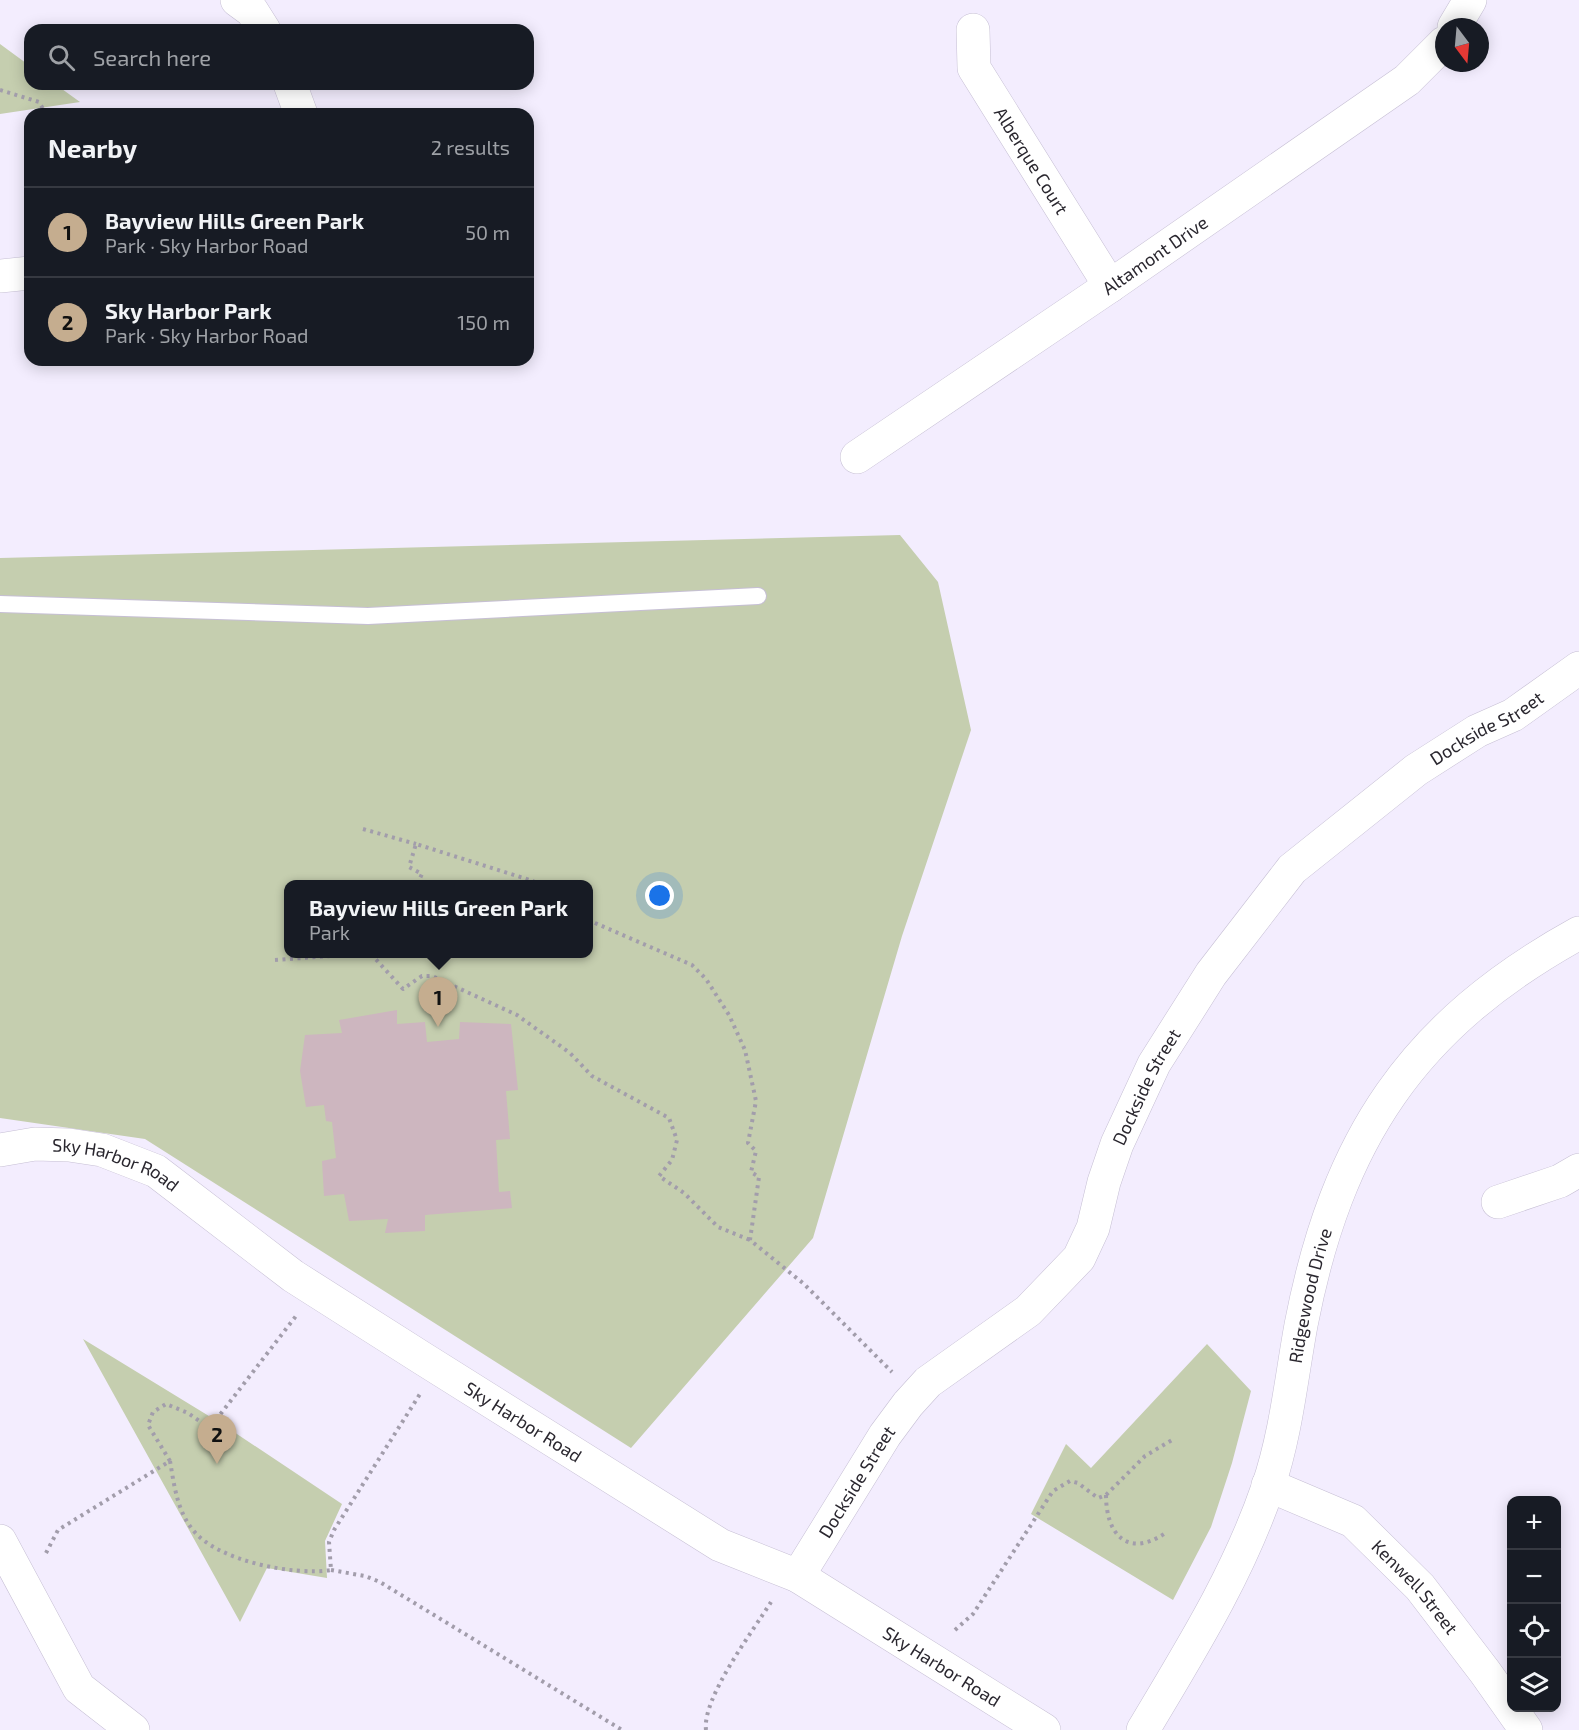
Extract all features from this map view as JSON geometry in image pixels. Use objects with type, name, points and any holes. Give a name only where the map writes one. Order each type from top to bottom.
[{"type":"street","points":[[237,0],[252,11],[260,24]]},
{"type":"street","points":[[1459,18],[1470,0]]},
{"type":"street","name":"Alberque Court","points":[[973,30],[974,68],[1110,286]]},
{"type":"street","name":"Altamont Drive","points":[[857,457],[1110,286],[1407,80],[1435,52]]},
{"type":"street","points":[[292,90],[299,108]]},
{"type":"street","points":[[0,276],[24,274]]},
{"type":"street","name":"Dockside Street","points":[[798,1576],[885,1435],[908,1404],[928,1382],[1028,1311],[1079,1258],[1093,1228],[1104,1182],[1117,1144],[1154,1064],[1211,974],[1292,869],[1416,770],[1477,731],[1513,715],[1579,668]]},
{"type":"street","name":"Ridgewood Drive","points":[[1143,1730],[1214,1612],[1235,1570],[1268,1485],[1283,1433],[1301,1327],[1320,1242],[1338,1191],[1371,1123],[1422,1053],[1455,1019],[1529,961],[1579,933]]},
{"type":"street","name":"Sky Harbor Road","points":[[0,1150],[35,1144],[69,1145],[102,1150],[156,1171],[293,1276],[413,1352],[720,1545],[798,1576],[1044,1730]]},
{"type":"street","points":[[1498,1202],[1560,1181],[1579,1170]]},
{"type":"street","name":"Kenwell Street","points":[[1268,1485],[1353,1521],[1368,1535],[1420,1587],[1526,1730]]},
{"type":"street","points":[[0,1541],[79,1688],[133,1730]]},
{"type":"lane","points":[[0,604],[368,616],[758,596]]},
{"type":"path","points":[[0,90],[39,102],[42,108]]},
{"type":"path","points":[[363,829],[533,880]]},
{"type":"path","points":[[416,844],[409,867],[422,874],[419,880]]},
{"type":"path","points":[[593,922],[692,965],[706,979],[729,1015],[745,1050],[756,1101],[748,1143],[756,1151],[751,1172],[759,1177],[750,1240]]},
{"type":"path","points":[[275,960],[303,958]]},
{"type":"path","points":[[375,958],[403,989],[422,976],[432,976],[517,1015],[570,1053],[592,1076],[669,1118],[677,1140],[672,1160],[659,1176],[684,1193],[718,1227],[750,1240],[804,1284],[894,1374]]},
{"type":"path","points":[[298,1314],[219,1416],[205,1425],[188,1413],[166,1404],[153,1412],[148,1425],[170,1461],[184,1516],[194,1532],[213,1547],[253,1563],[312,1573],[331,1570],[365,1576],[380,1582],[622,1730]]},
{"type":"path","points":[[331,1570],[329,1542],[334,1530],[420,1394]]},
{"type":"path","points":[[955,1630],[973,1614],[1053,1491],[1070,1481],[1098,1498],[1106,1495],[1145,1456],[1172,1440]]},
{"type":"path","points":[[46,1553],[58,1530],[170,1461]]},
{"type":"path","points":[[1106,1495],[1106,1513],[1120,1538],[1133,1545],[1149,1544],[1164,1534]]},
{"type":"path","points":[[706,1730],[707,1713],[714,1693],[771,1602]]},
{"type":"green space","points":[[0,44],[24,62],[24,90],[63,90],[80,102],[24,108],[24,110],[0,114]]},
{"type":"green space","points":[[900,535],[938,582],[971,730],[902,936],[813,1238],[631,1448],[145,1139],[0,1118],[0,558]]},
{"type":"green space","points":[[83,1339],[222,1424],[342,1504],[325,1541],[327,1578],[267,1568],[240,1622]]},
{"type":"green space","points":[[1207,1344],[1251,1391],[1232,1463],[1211,1527],[1173,1600],[1031,1514],[1066,1444],[1091,1468]]},
{"type":"building","points":[[397,1010],[397,1024],[425,1022],[427,1042],[459,1039],[460,1022],[511,1024],[518,1090],[506,1091],[510,1139],[496,1140],[499,1192],[510,1191],[512,1208],[425,1215],[425,1231],[385,1233],[388,1219],[349,1221],[344,1194],[324,1196],[322,1161],[336,1158],[332,1122],[326,1121],[324,1105],[306,1107],[300,1071],[305,1035],[342,1033],[339,1020]]},
{"type":"place","name":"Bayview Hills Green Park","points":[[438,1027]]},
{"type":"place","name":"Sky Harbor Park","points":[[217,1464]]}]
